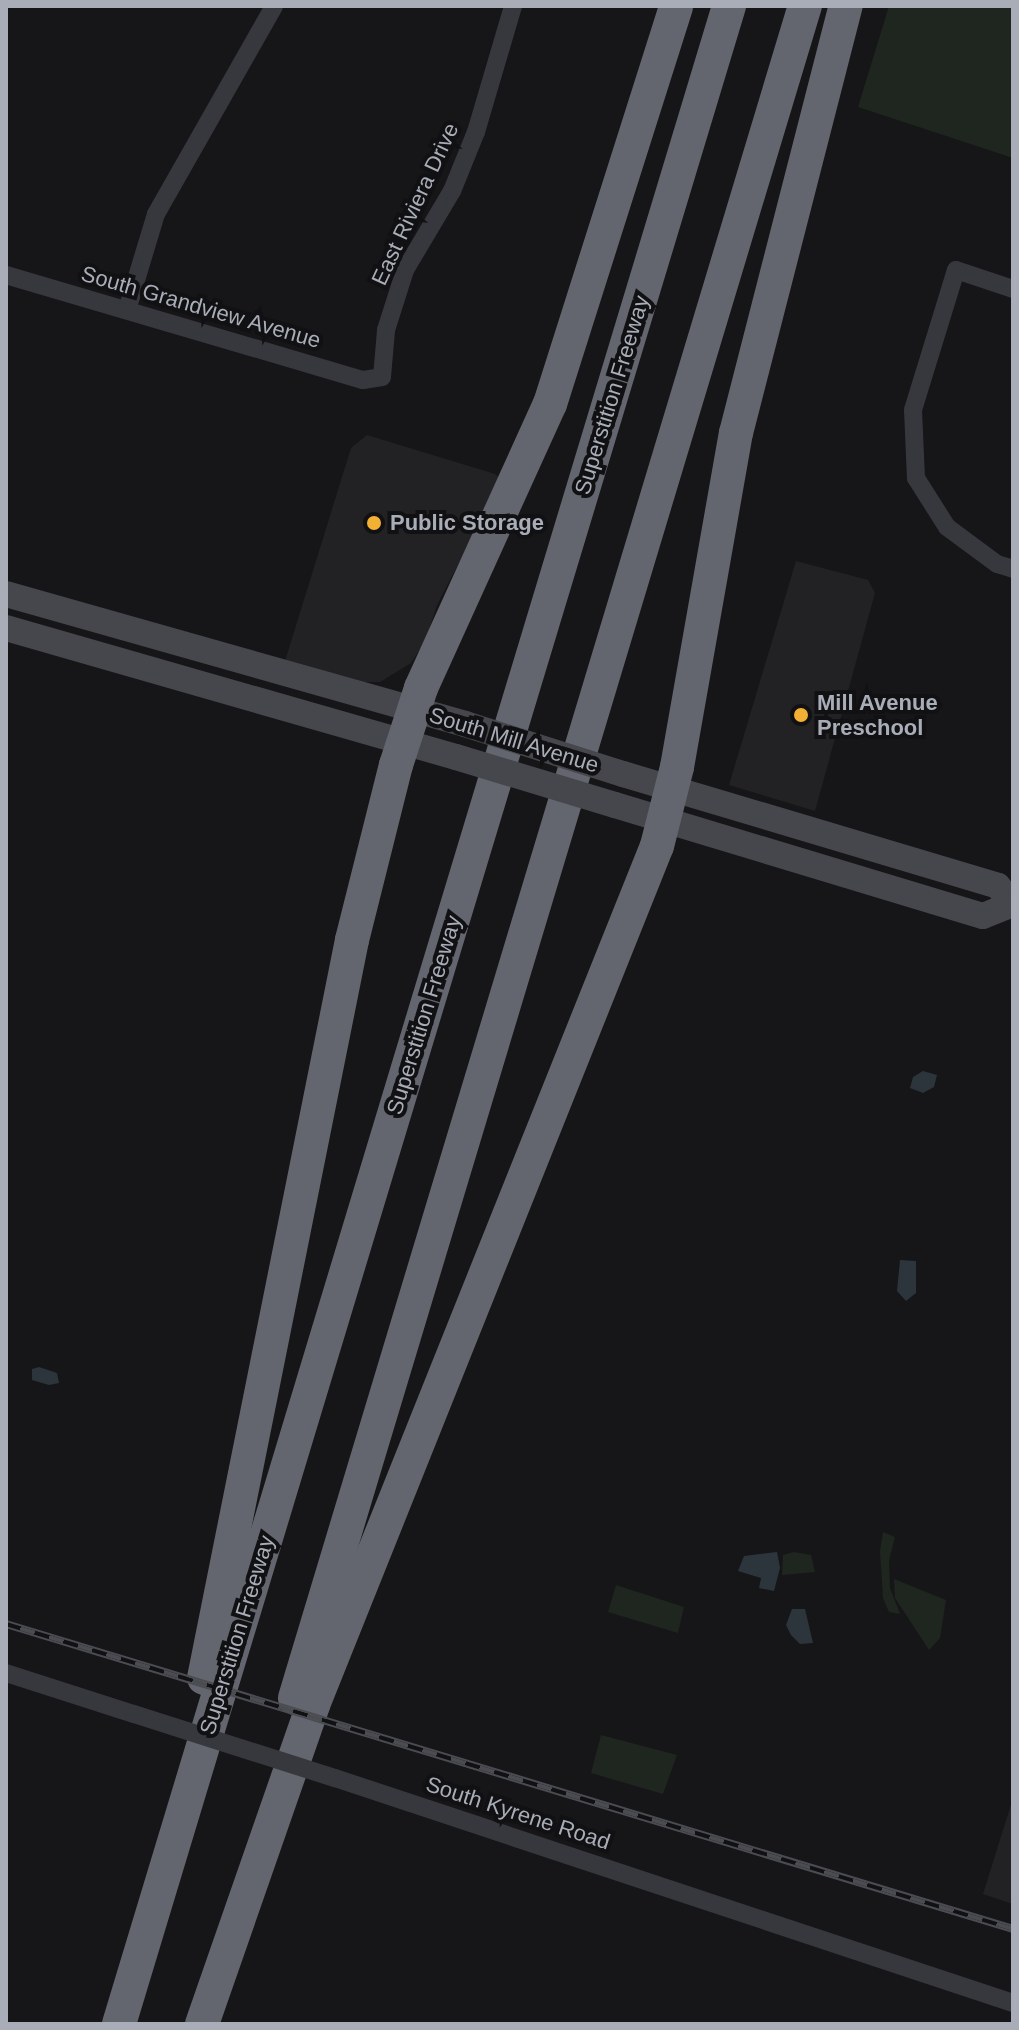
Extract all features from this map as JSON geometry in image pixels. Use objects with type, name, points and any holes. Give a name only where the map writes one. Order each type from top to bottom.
[{"type":"highway","points":[[164,1878],[352,940],[403,742],[413,709],[550,404],[676,6]]},
{"type":"highway","name":"Superstition Freeway","points":[[119,2024],[729,6]]},
{"type":"highway","points":[[200,2024],[805,6]]},
{"type":"highway","points":[[200,2024],[313,1705],[570,1067],[668,804],[736,433],[846,6]]},
{"type":"main road","name":"South Mill Avenue","points":[[6,594],[465,724],[623,774],[668,804]]},
{"type":"main road","name":"South Mill Avenue","points":[[6,628],[615,805],[668,804],[998,886],[1012,905]]},
{"type":"street","points":[[127,310],[156,214],[274,6]]},
{"type":"street","name":"East Riviera Drive","points":[[382,377],[386,330],[405,270],[452,191],[470,147],[513,6]]},
{"type":"street","points":[[1013,289],[956,270],[913,410],[916,478],[947,527],[997,564],[1013,569]]},
{"type":"street","name":"South Grandview Avenue","points":[[6,275],[363,380],[382,377]]},
{"type":"street","name":"South Kyrene Road","points":[[6,1673],[335,1778],[1013,2003]]},
{"type":"shaded area","points":[[889,6],[1013,6],[1013,158],[858,107]]},
{"type":"shaded area","points":[[367,435],[495,474],[502,480],[437,605],[426,640],[411,663],[380,682],[361,682],[285,661],[351,448]]},
{"type":"shaded area","points":[[796,561],[868,580],[875,593],[815,811],[729,785]]},
{"type":"shaded area","points":[[923,1071],[937,1075],[934,1087],[923,1093],[910,1088],[913,1077]]},
{"type":"shaded area","points":[[900,1260],[916,1261],[916,1293],[906,1301],[897,1291]]},
{"type":"shaded area","points":[[39,1367],[57,1373],[59,1383],[49,1385],[32,1380],[32,1369]]},
{"type":"shaded area","points":[[883,1532],[895,1537],[889,1561],[890,1588],[900,1614],[889,1612],[883,1598],[880,1551]]},
{"type":"shaded area","points":[[777,1552],[780,1568],[774,1591],[759,1588],[761,1578],[738,1571],[744,1556]]},
{"type":"shaded area","points":[[794,1552],[811,1555],[815,1572],[782,1575],[783,1555]]},
{"type":"shaded area","points":[[894,1579],[946,1600],[940,1638],[929,1650],[895,1598]]},
{"type":"shaded area","points":[[616,1585],[684,1607],[678,1633],[608,1612]]},
{"type":"shaded area","points":[[792,1609],[805,1609],[813,1643],[800,1644],[791,1635],[786,1625]]},
{"type":"shaded area","points":[[601,1735],[677,1755],[663,1794],[591,1773]]},
{"type":"shaded area","points":[[1013,1798],[1013,1904],[983,1894]]},
{"type":"railway","points":[[6,1624],[1013,1929]]},
{"type":"place","name":"Public Storage","points":[[374,523]]},
{"type":"place","name":"Mill Avenue Preschool","points":[[801,715]]}]
